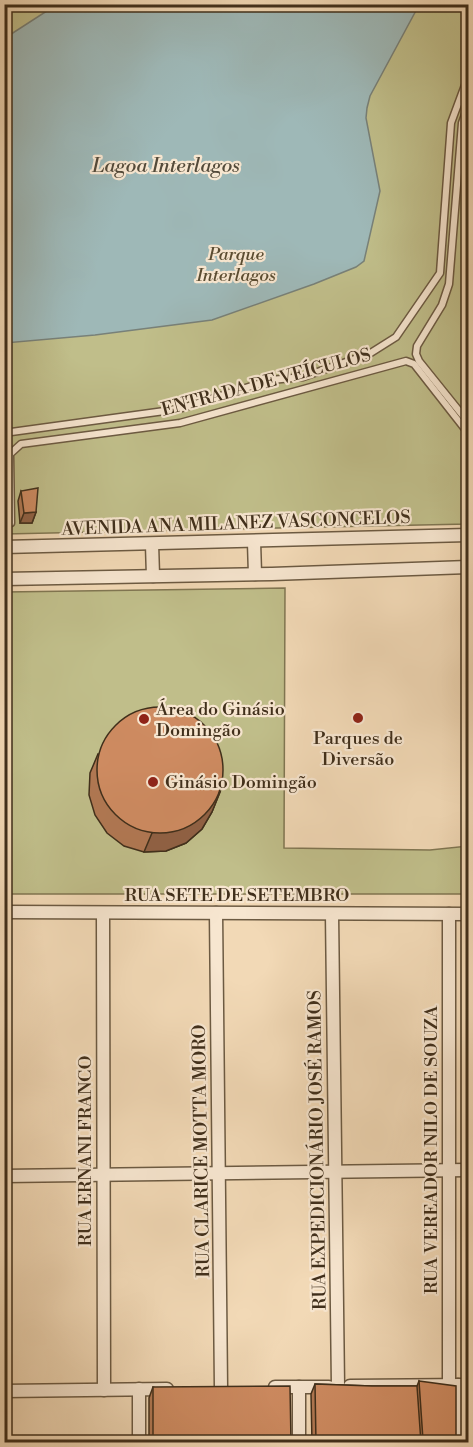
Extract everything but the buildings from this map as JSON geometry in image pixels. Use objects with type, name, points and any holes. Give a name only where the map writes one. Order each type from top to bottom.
[{"type":"street","name":"AVENIDA ANA MILANEZ VASCONCELOS","points":[[4,547],[254,542],[468,534]]},
{"type":"street","points":[[254,542],[255,574]]},
{"type":"street","points":[[152,544],[153,576]]},
{"type":"street","points":[[4,579],[468,567]]},
{"type":"street","name":"RUA SETE DE SETEMBRO","points":[[4,912],[468,914]]},
{"type":"street","name":"RUA ERNANI FRANCO","points":[[103,913],[104,1390]]},
{"type":"street","name":"RUA CLARICE MOTTA MORO","points":[[216,913],[221,1388]]},
{"type":"street","name":"RUA EXPEDICIONÁRIO JOSÉ RAMOS","points":[[332,914],[338,1386]]},
{"type":"street","name":"RUA VEREADOR NILO DE SOUZA","points":[[448,914],[448,1170],[459,1443]]},
{"type":"street","points":[[4,1176],[468,1170]]},
{"type":"street","points":[[266,1388],[458,1385]]},
{"type":"street","points":[[299,1387],[299,1443]]},
{"type":"street","points":[[139,1389],[140,1443]]},
{"type":"street","points":[[4,1391],[174,1389]]},
{"type":"lane","name":"ENTRADA DE VEÍCULOS","points":[[4,433],[179,410],[271,381],[303,377],[369,354],[396,337],[440,273],[451,123],[468,77]]},
{"type":"lane","points":[[468,106],[462,123],[449,284],[442,305],[417,346],[416,354],[419,361],[468,422]]},
{"type":"lane","name":"ENTRADA DE VEÍCULOS","points":[[4,524],[11,523],[10,454],[21,444],[180,423],[406,361],[414,364],[468,433]]},
{"type":"green space","name":"Parque Interlagos","points":[[5,5],[468,5],[468,524],[5,534]]},
{"type":"green space","name":"Área do Ginásio Domingão","points":[[285,588],[284,848],[430,850],[468,846],[468,894],[5,894],[5,592]]},
{"type":"water","name":"Lagoa Interlagos","points":[[56,5],[419,5],[370,96],[367,108],[366,118],[380,191],[364,261],[356,267],[314,284],[212,320],[95,335],[5,343],[5,38]]},
{"type":"place","name":"Parques de Diversão","points":[[358,718]]},
{"type":"place","name":"Área do Ginásio Domingão","points":[[144,719]]},
{"type":"place","name":"Ginásio Domingão","points":[[153,782]]}]
